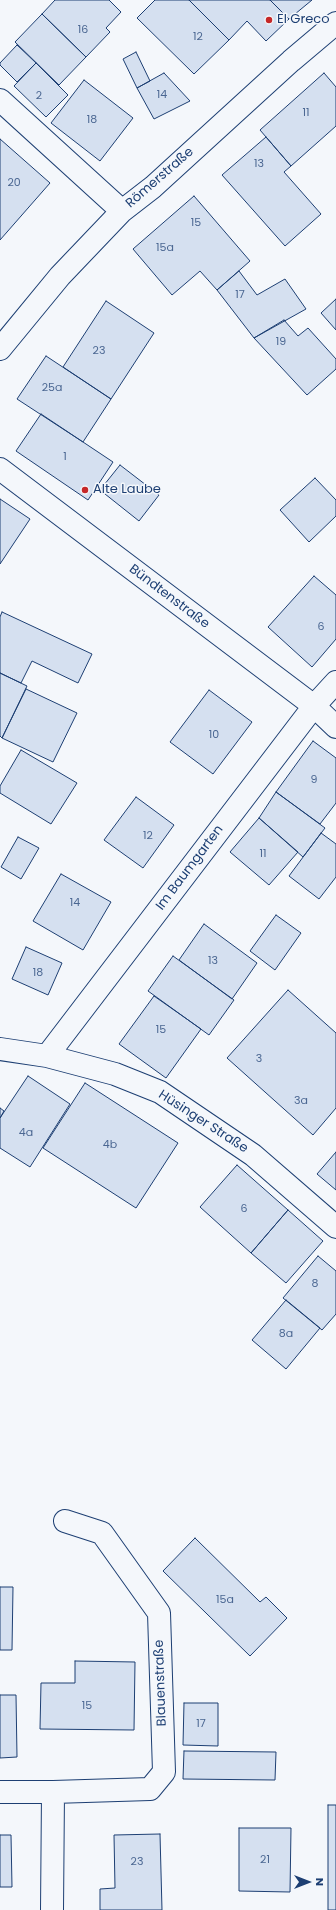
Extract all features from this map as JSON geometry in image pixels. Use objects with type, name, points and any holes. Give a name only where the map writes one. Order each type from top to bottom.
[{"type":"street","name":"Römerstraße","points":[[0,349],[60,276],[122,210],[153,186],[291,61],[336,23]]},
{"type":"street","points":[[0,100],[122,210]]},
{"type":"street","name":"Bündtenstraße","points":[[0,469],[314,706],[336,727]]},
{"type":"street","name":"Im Baumgarten","points":[[47,1056],[314,706],[336,682]]},
{"type":"street","name":"Hüsinger Straße","points":[[0,1049],[47,1056],[115,1074],[160,1092],[253,1154],[336,1227]]},
{"type":"street","name":"Blauenstraße","points":[[0,1792],[150,1789],[164,1772],[158,1613],[102,1533],[65,1521]]},
{"type":"street","points":[[52,1910],[53,1792]]},
{"type":"building","points":[[55,0],[109,0],[121,12],[106,28],[110,32],[86,57],[42,14]]},
{"type":"building","points":[[155,0],[189,0],[229,40],[194,74],[137,18]]},
{"type":"building","points":[[189,0],[270,0],[289,19],[266,41],[247,21],[229,40]]},
{"type":"building","points":[[270,0],[312,0],[289,19]]},
{"type":"building","points":[[42,14],[86,57],[59,85],[15,42]]},
{"type":"building","points":[[17,45],[36,63],[17,82],[0,65],[0,63]]},
{"type":"building","points":[[136,52],[150,81],[137,88],[123,59]]},
{"type":"building","points":[[36,63],[68,95],[46,117],[14,86]]},
{"type":"building","points":[[164,73],[190,101],[154,119],[137,88]]},
{"type":"building","points":[[324,73],[336,87],[336,126],[291,166],[260,130]]},
{"type":"building","points":[[84,80],[133,118],[100,161],[51,123]]},
{"type":"building","points":[[266,137],[291,166],[284,172],[321,214],[285,246],[222,175]]},
{"type":"building","points":[[0,139],[50,183],[0,240]]},
{"type":"building","points":[[194,196],[250,261],[217,290],[200,271],[172,295],[133,249]]},
{"type":"building","points":[[239,271],[257,295],[285,279],[306,309],[254,338],[217,290]]},
{"type":"building","points":[[336,299],[336,330],[321,313]]},
{"type":"building","points":[[106,301],[154,333],[111,399],[63,367]]},
{"type":"building","points":[[284,320],[298,336],[308,328],[336,359],[336,369],[307,395],[254,338]]},
{"type":"building","points":[[46,356],[111,399],[83,442],[17,399]]},
{"type":"building","points":[[41,414],[113,462],[88,500],[16,451]]},
{"type":"building","points":[[120,465],[159,495],[139,521],[100,490]]},
{"type":"building","points":[[315,478],[336,500],[336,516],[309,542],[280,510]]},
{"type":"building","points":[[0,499],[30,519],[0,564]]},
{"type":"building","points":[[314,576],[336,595],[336,639],[312,667],[268,627]]},
{"type":"building","points":[[2,612],[92,654],[78,683],[32,661],[21,683],[0,673],[0,617]]},
{"type":"building","points":[[0,673],[27,686],[2,738],[0,736]]},
{"type":"building","points":[[26,689],[77,713],[53,762],[2,738]]},
{"type":"building","points":[[209,690],[252,722],[213,774],[170,742]]},
{"type":"building","points":[[313,741],[336,758],[336,803],[320,824],[276,792]]},
{"type":"building","points":[[21,750],[77,783],[51,824],[0,793],[0,786]]},
{"type":"building","points":[[276,792],[325,828],[303,857],[259,818]]},
{"type":"building","points":[[136,797],[174,825],[143,868],[104,840]]},
{"type":"building","points":[[259,818],[298,852],[269,885],[230,852]]},
{"type":"building","points":[[321,833],[336,844],[336,877],[319,899],[289,876]]},
{"type":"building","points":[[18,837],[39,848],[21,879],[1,867]]},
{"type":"building","points":[[61,874],[111,902],[83,950],[33,921]]},
{"type":"building","points":[[276,915],[301,933],[275,970],[250,951]]},
{"type":"building","points":[[204,924],[257,963],[232,999],[179,960]]},
{"type":"building","points":[[26,947],[62,963],[48,995],[12,979]]},
{"type":"building","points":[[173,956],[234,1000],[209,1035],[148,991]]},
{"type":"building","points":[[288,990],[336,1033],[336,1108],[313,1135],[227,1058]]},
{"type":"building","points":[[154,996],[201,1029],[166,1078],[119,1044]]},
{"type":"building","points":[[28,1076],[70,1104],[30,1167],[0,1148],[0,1118]]},
{"type":"building","points":[[85,1083],[178,1143],[136,1208],[43,1148]]},
{"type":"building","points":[[0,1108],[4,1111],[0,1118]]},
{"type":"building","points":[[336,1152],[336,1190],[317,1174]]},
{"type":"building","points":[[237,1165],[288,1210],[251,1253],[200,1207]]},
{"type":"building","points":[[288,1210],[323,1241],[286,1283],[251,1253]]},
{"type":"building","points":[[318,1256],[336,1271],[336,1314],[322,1330],[283,1298]]},
{"type":"building","points":[[286,1300],[320,1328],[286,1369],[252,1340]]},
{"type":"building","points":[[195,1538],[260,1602],[266,1597],[287,1618],[250,1656],[163,1571]]},
{"type":"building","points":[[0,1587],[13,1587],[12,1650],[0,1650]]},
{"type":"building","points":[[75,1661],[135,1662],[134,1730],[40,1729],[41,1683],[75,1683]]},
{"type":"building","points":[[0,1695],[16,1695],[17,1757],[0,1758]]},
{"type":"building","points":[[184,1703],[218,1703],[218,1746],[183,1745]]},
{"type":"building","points":[[184,1751],[276,1752],[275,1780],[183,1779]]},
{"type":"building","points":[[328,1805],[336,1805],[336,1910],[328,1910]]},
{"type":"building","points":[[239,1828],[291,1828],[290,1892],[239,1891]]},
{"type":"building","points":[[160,1834],[162,1910],[100,1910],[100,1889],[115,1888],[114,1835]]},
{"type":"building","points":[[0,1835],[11,1835],[12,1887],[0,1887]]},
{"type":"place","name":"El Greco","points":[[269,20]]},
{"type":"place","name":"Alte Laube","points":[[85,490]]}]
